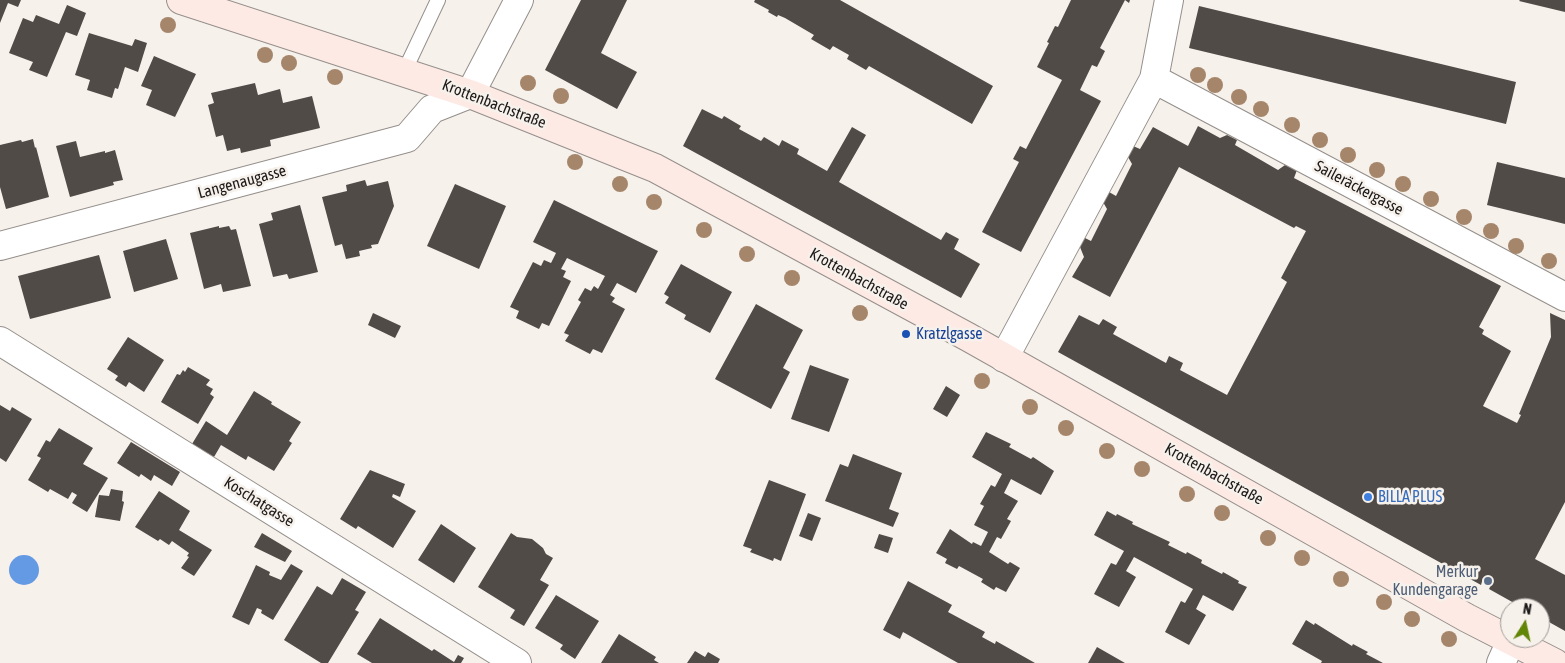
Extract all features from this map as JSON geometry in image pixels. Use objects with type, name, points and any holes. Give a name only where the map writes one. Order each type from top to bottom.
[{"type":"main road","name":"Krottenbachstraße","points":[[181,0],[470,94],[655,168],[1004,358],[1506,652],[1555,663]]},
{"type":"street","points":[[470,94],[519,0]]},
{"type":"street","points":[[1004,358],[1154,79],[1169,0]]},
{"type":"street","name":"Saileräckergasse","points":[[1154,79],[1565,297]]},
{"type":"street","name":"Langenaugasse","points":[[0,246],[407,138],[432,109],[470,94]]},
{"type":"street","name":"Koschatgasse","points":[[0,341],[517,663]]},
{"type":"lane","points":[[404,72],[438,0]]},
{"type":"water","points":[[24,555],[35,559],[39,570],[35,581],[24,585],[13,581],[9,570],[13,559]]},
{"type":"building","points":[[0,0],[21,0],[18,7],[8,3],[0,23]]},
{"type":"building","points":[[581,0],[627,0],[601,53],[637,72],[617,109],[545,70]]},
{"type":"building","points":[[755,0],[840,0],[993,86],[972,124],[869,66],[866,70],[847,59],[849,55],[833,46],[830,50],[811,39],[814,35],[785,18],[778,15],[777,17],[768,12],[769,10],[754,2]]},
{"type":"building","points":[[1071,0],[1125,0],[1100,48],[1105,51],[1097,67],[1092,65],[1080,90],[1101,101],[1021,252],[982,232],[1019,162],[1013,159],[1020,146],[1026,149],[1062,80],[1037,67],[1055,26],[1058,27]]},
{"type":"building","points":[[1565,0],[1565,12],[1519,1]]},
{"type":"building","points":[[67,5],[86,13],[77,36],[66,32],[47,77],[29,70],[33,62],[9,53],[23,18],[33,22],[36,15],[59,24]]},
{"type":"building","points":[[1199,6],[1516,82],[1506,124],[1189,48]]},
{"type":"building","points":[[89,33],[132,46],[135,39],[147,43],[138,72],[125,67],[118,89],[115,88],[112,98],[87,90],[90,80],[75,75]]},
{"type":"building","points":[[154,56],[196,74],[175,117],[146,105],[152,90],[141,86]]},
{"type":"building","points":[[255,83],[258,95],[280,89],[283,103],[312,96],[320,128],[270,140],[271,146],[241,153],[240,148],[227,151],[223,135],[216,137],[208,105],[214,103],[211,93]]},
{"type":"building","points":[[702,109],[722,119],[724,116],[741,126],[739,129],[761,141],[764,137],[779,146],[782,140],[799,149],[797,154],[827,171],[852,127],[866,135],[839,182],[941,240],[946,232],[959,239],[954,249],[980,264],[961,298],[683,146]]},
{"type":"building","points":[[1198,126],[1220,138],[1227,135],[1237,140],[1235,145],[1278,170],[1285,165],[1297,170],[1294,178],[1501,286],[1479,327],[1484,330],[1482,334],[1511,351],[1483,406],[1517,423],[1551,337],[1550,313],[1565,320],[1565,502],[1535,559],[1565,575],[1565,631],[1550,623],[1550,598],[1505,598],[1489,589],[1492,583],[1483,578],[1481,585],[1058,352],[1079,315],[1099,325],[1103,319],[1117,327],[1113,334],[1166,363],[1169,356],[1183,363],[1180,370],[1227,395],[1287,282],[1281,278],[1306,231],[1296,226],[1294,228],[1179,167],[1110,297],[1072,277],[1084,257],[1080,247],[1085,238],[1091,241],[1107,209],[1103,202],[1109,192],[1116,196],[1132,164],[1128,157],[1133,146],[1140,149],[1153,127],[1188,146]]},
{"type":"building","points":[[33,139],[49,197],[6,209],[0,187],[0,145]]},
{"type":"building","points":[[76,141],[80,157],[115,150],[123,180],[113,182],[114,185],[70,197],[56,146]]},
{"type":"building","points":[[1497,162],[1565,178],[1565,224],[1487,205]]},
{"type":"building","points":[[365,180],[367,186],[388,181],[394,206],[378,244],[371,245],[372,248],[359,251],[360,256],[346,259],[342,244],[335,246],[322,197],[347,191],[346,185]]},
{"type":"building","points":[[455,184],[506,206],[479,269],[427,246]]},
{"type":"building","points":[[554,200],[658,251],[636,293],[617,283],[610,295],[615,298],[612,302],[625,309],[602,353],[593,349],[590,354],[565,341],[569,335],[564,333],[581,302],[578,300],[585,288],[591,291],[594,286],[598,289],[605,276],[567,258],[561,269],[566,271],[563,277],[571,281],[549,326],[542,323],[539,329],[516,318],[519,311],[510,307],[533,262],[541,266],[544,260],[551,263],[556,253],[533,242]]},
{"type":"building","points":[[300,205],[318,272],[289,279],[287,274],[273,277],[259,224],[273,220],[271,213]]},
{"type":"building","points":[[219,226],[219,228],[229,226],[231,230],[236,229],[251,286],[223,292],[221,284],[204,289],[190,233]]},
{"type":"building","points":[[166,239],[178,279],[134,292],[123,251]]},
{"type":"building","points":[[99,255],[111,298],[30,319],[18,276]]},
{"type":"building","points":[[681,264],[732,292],[710,333],[684,319],[686,315],[665,303],[669,297],[664,294]]},
{"type":"building","points":[[756,304],[803,330],[783,368],[790,372],[771,409],[715,379]]},
{"type":"building","points":[[373,313],[401,326],[395,338],[368,325]]},
{"type":"building","points":[[128,337],[164,360],[144,392],[129,382],[126,387],[115,380],[118,376],[107,369]]},
{"type":"building","points":[[810,365],[849,379],[829,432],[791,419]]},
{"type":"building","points":[[188,367],[210,380],[206,385],[213,389],[210,394],[214,397],[198,424],[161,402],[177,374],[180,375],[183,370],[185,372]]},
{"type":"building","points":[[946,386],[960,395],[947,417],[933,409]]},
{"type":"building","points":[[254,391],[301,422],[289,441],[292,443],[274,471],[248,456],[246,460],[221,445],[214,457],[192,444],[206,421],[227,435]]},
{"type":"building","points":[[0,405],[10,411],[12,407],[32,419],[6,462],[0,458]]},
{"type":"building","points":[[59,428],[93,448],[83,464],[108,478],[87,512],[72,503],[77,495],[72,492],[68,499],[50,489],[48,492],[28,480],[41,458],[37,456],[46,440],[50,442]]},
{"type":"building","points":[[986,432],[1011,444],[1009,447],[1031,459],[1033,457],[1054,471],[1041,495],[1011,479],[1004,493],[1018,501],[1007,519],[1011,521],[1001,539],[997,537],[989,552],[1008,564],[1010,562],[1020,568],[1006,592],[996,587],[994,590],[981,582],[983,579],[959,566],[957,569],[945,563],[947,559],[936,553],[950,529],[972,544],[973,542],[981,546],[988,532],[974,525],[984,506],[980,504],[991,485],[995,487],[1002,474],[972,457]]},
{"type":"building","points":[[131,442],[180,472],[172,486],[154,475],[151,481],[141,474],[139,477],[117,463]]},
{"type":"building","points":[[853,454],[902,473],[889,509],[899,513],[893,527],[825,501],[840,464],[848,467]]},
{"type":"building","points":[[370,470],[405,484],[400,497],[393,494],[392,497],[416,511],[393,548],[358,526],[356,529],[340,519]]},
{"type":"building","points":[[769,480],[806,494],[781,561],[774,558],[773,561],[750,552],[752,549],[743,546]]},
{"type":"building","points":[[111,489],[123,491],[122,501],[124,502],[120,521],[95,517],[99,495],[109,496]]},
{"type":"building","points":[[159,491],[190,511],[179,530],[212,550],[194,576],[181,568],[189,557],[187,556],[189,553],[172,541],[169,545],[160,539],[158,541],[135,527]]},
{"type":"building","points":[[1107,511],[1116,516],[1117,514],[1133,522],[1132,524],[1170,542],[1168,545],[1186,554],[1187,552],[1202,560],[1201,563],[1222,574],[1223,572],[1247,587],[1233,611],[1203,595],[1196,609],[1206,615],[1189,645],[1165,632],[1181,601],[1185,603],[1193,589],[1134,557],[1126,571],[1136,577],[1119,607],[1094,594],[1111,563],[1116,565],[1124,551],[1094,535]]},
{"type":"building","points":[[808,513],[821,518],[812,541],[799,536]]},
{"type":"building","points":[[441,524],[476,548],[454,583],[418,560]]},
{"type":"building","points":[[262,533],[292,551],[285,562],[254,547]]},
{"type":"building","points":[[511,533],[517,537],[532,539],[543,548],[546,554],[553,558],[540,580],[549,585],[524,626],[510,618],[515,610],[478,587]]},
{"type":"building","points":[[879,534],[893,538],[888,553],[874,548]]},
{"type":"building","points":[[291,564],[303,571],[273,620],[261,613],[262,610],[257,608],[249,625],[232,617],[256,565],[270,572],[269,575],[281,580]]},
{"type":"building","points":[[342,578],[366,592],[355,610],[359,612],[328,663],[321,663],[284,640],[317,586],[332,595]]},
{"type":"building","points":[[908,581],[952,605],[948,612],[985,632],[982,637],[995,644],[996,641],[1035,663],[958,663],[903,632],[900,639],[883,630]]},
{"type":"building","points":[[556,595],[599,621],[575,659],[560,649],[563,645],[535,628]]},
{"type":"building","points":[[380,618],[432,651],[434,649],[454,662],[458,655],[464,658],[461,663],[372,663],[357,654]]},
{"type":"building","points":[[1306,620],[1314,625],[1315,623],[1352,646],[1353,644],[1368,652],[1366,654],[1383,663],[1321,663],[1322,661],[1292,644]]},
{"type":"building","points":[[619,634],[656,657],[654,660],[659,663],[601,663]]},
{"type":"building","points":[[1097,647],[1125,663],[1088,663]]},
{"type":"building","points":[[695,651],[705,657],[708,652],[720,659],[718,663],[687,663]]},
{"type":"place","name":"Kratzlgasse","points":[[906,334]]},
{"type":"place","name":"BILLA PLUS","points":[[1368,497]]},
{"type":"place","name":"Merkur Kundengarage","points":[[1488,581]]}]
